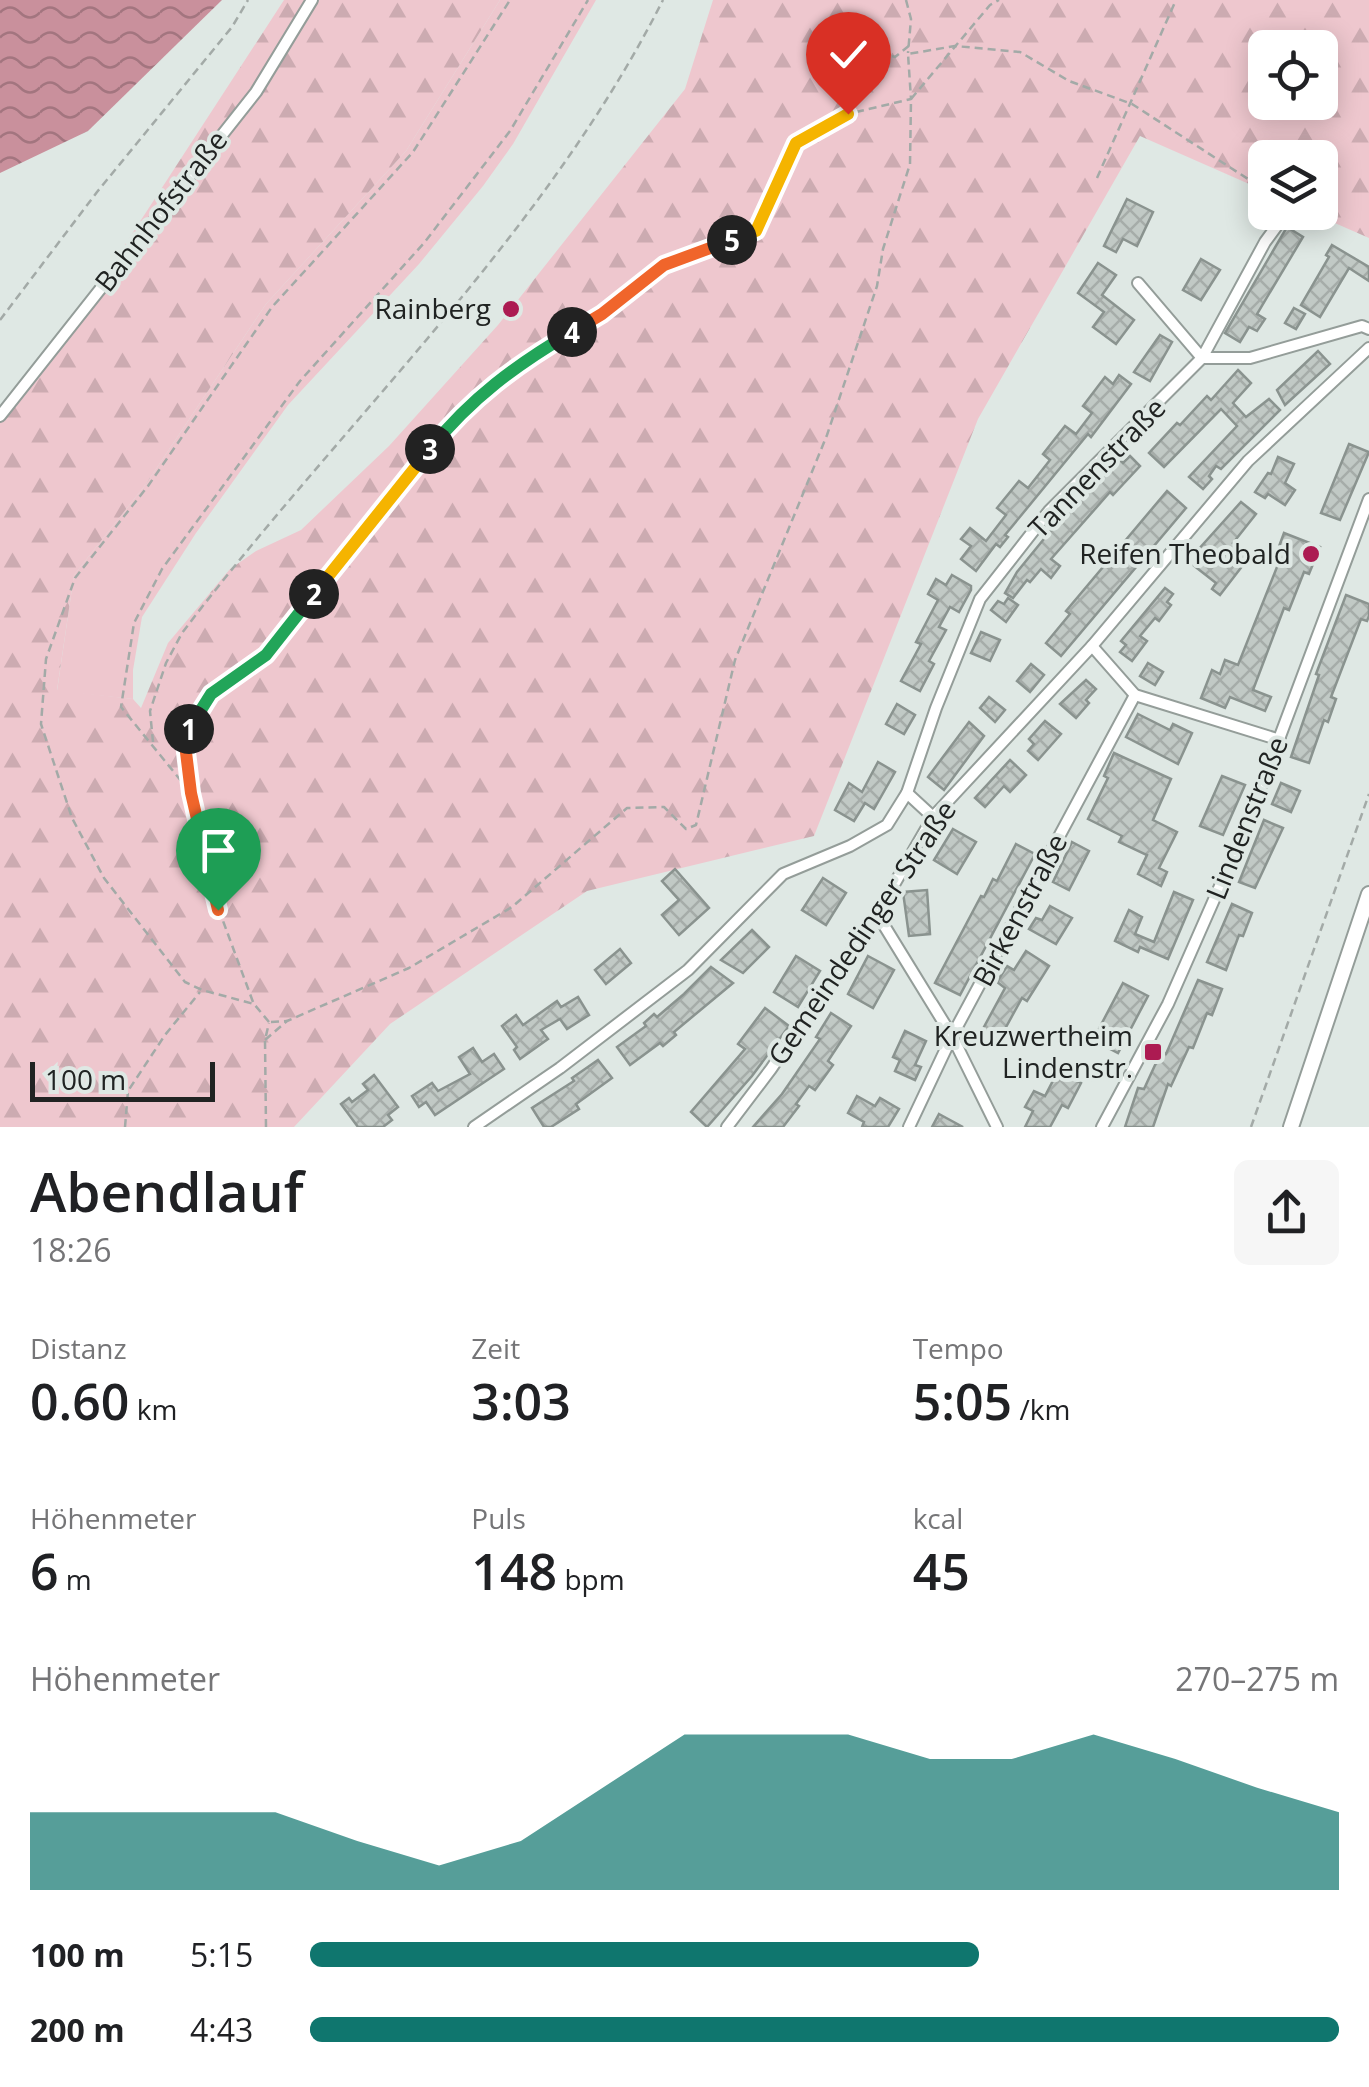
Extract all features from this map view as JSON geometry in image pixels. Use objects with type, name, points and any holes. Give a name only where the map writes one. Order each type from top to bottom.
[{"type":"main road","points":[[1291,1127],[1369,894]]},
{"type":"street","name":"Bahnhofstraße","points":[[0,416],[256,92],[312,0]]},
{"type":"street","name":"Tannenstraße","points":[[474,1127],[560,1068],[688,970],[783,874],[850,846],[887,825],[907,793],[980,599],[1049,511],[1202,358],[1273,230]]},
{"type":"street","points":[[1138,283],[1202,358],[1250,358],[1362,326],[1369,329]]},
{"type":"street","name":"Gemeindedinger Straße","points":[[727,1127],[771,1070],[877,914],[933,817],[1092,646],[1248,461],[1369,348]]},
{"type":"street","name":"Lindenstraße","points":[[1102,1127],[1168,1004],[1246,826],[1369,499]]},
{"type":"street","points":[[1092,646],[1135,695],[1280,740]]},
{"type":"street","name":"Birkenstraße","points":[[909,1127],[952,1036],[1135,695]]},
{"type":"street","points":[[907,793],[933,817]]},
{"type":"street","points":[[877,914],[952,1036],[997,1127]]},
{"type":"path","points":[[0,320],[96,192],[232,26],[248,0]]},
{"type":"path","points":[[254,1004],[185,982],[104,878],[72,818],[41,724],[46,658],[75,578],[148,486],[272,307],[413,152],[510,0]]},
{"type":"path","points":[[191,793],[121,707],[134,623],[162,569],[300,381],[424,243],[510,130],[588,0]]},
{"type":"path","points":[[153,744],[150,710],[166,663],[182,633],[473,284],[555,178],[663,0]]},
{"type":"path","points":[[265,1040],[288,1021],[409,968],[512,907],[628,808],[664,806],[686,829],[696,825],[735,660],[826,435],[877,286],[882,249],[910,164],[910,20],[906,0]]},
{"type":"path","points":[[269,1022],[254,1004],[218,910],[191,793],[184,736],[211,694],[266,655],[453,420],[516,365],[602,314],[664,265],[756,231],[796,143],[848,114],[911,99],[990,5],[1000,0]]},
{"type":"path","points":[[1097,178],[1176,0]]},
{"type":"path","points":[[854,44],[894,58],[910,44]]},
{"type":"path","points":[[908,54],[955,46],[1020,52],[1069,81],[1132,104],[1248,179]]},
{"type":"path","points":[[1251,1127],[1369,794]]},
{"type":"path","points":[[125,1127],[128,1091],[165,1035],[202,990]]},
{"type":"path","points":[[269,1022],[288,1021]]},
{"type":"path","points":[[266,1127],[265,1040],[269,1022]]},
{"type":"green space","points":[[284,0],[500,0],[406,151],[266,304],[146,484],[74,575],[57,690],[133,699],[141,708],[168,643],[230,569],[256,551],[301,530],[389,446],[498,325],[685,89],[713,0],[1369,0],[1369,238],[1338,224],[1338,140],[1248,140],[1248,184],[1140,136],[978,419],[814,836],[587,891],[390,1024],[294,1127],[0,1127],[0,409],[102,280]]},
{"type":"green space","points":[[500,0],[596,0],[513,144],[483,186],[419,264],[288,405],[196,533],[142,617],[133,670],[133,699],[57,691],[74,575],[146,484],[266,304],[406,151]]},
{"type":"water","points":[[0,0],[222,0],[88,131],[0,173]]},
{"type":"building","points":[[1127,199],[1153,212],[1137,246],[1123,239],[1116,252],[1104,246]]},
{"type":"building","points":[[1285,230],[1303,237],[1257,314],[1265,319],[1257,331],[1249,327],[1240,342],[1225,333]]},
{"type":"building","points":[[1332,245],[1369,267],[1369,281],[1349,268],[1320,317],[1301,305]]},
{"type":"building","points":[[1201,259],[1220,270],[1201,300],[1183,290]]},
{"type":"building","points":[[1098,263],[1116,275],[1102,295],[1134,320],[1116,344],[1093,327],[1104,312],[1078,293]]},
{"type":"building","points":[[1294,308],[1305,314],[1296,329],[1285,323]]},
{"type":"building","points":[[1160,335],[1172,342],[1150,381],[1134,372]]},
{"type":"building","points":[[1318,351],[1330,364],[1285,405],[1277,390]]},
{"type":"building","points":[[1238,370],[1251,383],[1233,403],[1246,417],[1269,399],[1280,410],[1221,469],[1216,466],[1203,489],[1189,477],[1237,426],[1221,409],[1164,467],[1149,453],[1207,396],[1211,400]]},
{"type":"building","points":[[1119,375],[1131,384],[1091,437],[1088,434],[1005,535],[1008,537],[1000,547],[996,544],[976,571],[961,559],[971,546],[961,539],[970,528],[986,541],[1006,515],[997,508],[1019,481],[1028,488],[1050,460],[1043,454],[1065,426],[1076,434],[1092,413],[1083,406],[1105,377],[1113,384]]},
{"type":"building","points":[[1349,444],[1369,452],[1340,520],[1321,513]]},
{"type":"building","points":[[1130,456],[1140,466],[1113,495],[1110,492],[1051,559],[1060,566],[1051,578],[1041,569],[1013,598],[1005,593],[1061,518],[1118,458],[1123,463]]},
{"type":"building","points":[[1278,457],[1294,464],[1285,483],[1295,490],[1285,505],[1268,494],[1265,498],[1255,492],[1271,474]]},
{"type":"building","points":[[1167,491],[1186,508],[1061,656],[1046,643],[1070,614],[1066,611]]},
{"type":"building","points":[[1241,502],[1256,514],[1233,543],[1250,556],[1220,595],[1212,589],[1216,583],[1188,561]]},
{"type":"building","points":[[1284,533],[1320,547],[1309,574],[1304,572],[1289,610],[1284,608],[1253,690],[1271,697],[1265,711],[1230,697],[1225,708],[1201,698],[1212,670],[1220,674],[1225,660],[1238,665],[1279,562],[1274,560]]},
{"type":"building","points":[[952,575],[971,586],[971,590],[959,612],[950,607],[939,627],[946,630],[929,661],[934,664],[920,691],[901,681],[938,600],[928,594],[936,579],[946,585]]},
{"type":"building","points":[[1165,588],[1173,594],[1167,602],[1171,605],[1140,636],[1147,641],[1132,661],[1120,652],[1126,645],[1121,641]]},
{"type":"building","points":[[1346,595],[1369,604],[1369,616],[1367,621],[1361,619],[1331,697],[1336,699],[1328,722],[1324,720],[1309,763],[1291,757],[1319,675],[1316,674]]},
{"type":"building","points":[[1008,598],[1018,605],[1006,622],[991,610],[998,601],[1004,604]]},
{"type":"building","points":[[981,632],[1000,640],[990,661],[971,653]]},
{"type":"building","points":[[1148,663],[1163,672],[1155,685],[1140,676]]},
{"type":"building","points":[[1031,664],[1044,675],[1030,692],[1017,681]]},
{"type":"building","points":[[1086,680],[1096,689],[1076,718],[1060,704]]},
{"type":"building","points":[[989,697],[1005,710],[995,722],[980,708]]},
{"type":"building","points":[[897,704],[915,715],[904,734],[886,724]]},
{"type":"building","points":[[1138,714],[1170,730],[1173,724],[1192,733],[1178,764],[1126,737]]},
{"type":"building","points":[[1045,721],[1061,734],[1038,760],[1028,751],[1034,744],[1029,739]]},
{"type":"building","points":[[969,722],[984,736],[944,790],[928,777]]},
{"type":"building","points":[[1114,753],[1171,779],[1153,820],[1177,832],[1159,868],[1167,872],[1161,886],[1138,874],[1147,855],[1119,842],[1122,836],[1088,819],[1108,778],[1104,776]]},
{"type":"building","points":[[1010,760],[1026,775],[1010,792],[1004,786],[985,807],[975,798]]},
{"type":"building","points":[[878,762],[895,772],[874,809],[865,803],[854,821],[835,810],[849,783],[862,792]]},
{"type":"building","points":[[1222,776],[1245,785],[1223,835],[1200,826]]},
{"type":"building","points":[[1281,783],[1300,791],[1291,812],[1272,804]]},
{"type":"building","points":[[1264,820],[1283,828],[1255,888],[1239,882]]},
{"type":"building","points":[[953,829],[976,842],[957,874],[934,860]]},
{"type":"building","points":[[1072,842],[1089,851],[1069,890],[1053,882]]},
{"type":"building","points":[[1016,844],[1035,854],[960,995],[935,983],[981,896],[984,897],[993,879],[997,881]]},
{"type":"building","points":[[675,869],[709,908],[679,935],[662,915],[679,900],[662,881]]},
{"type":"building","points":[[823,878],[846,893],[826,925],[802,910]]},
{"type":"building","points":[[927,890],[930,934],[909,936],[903,892]]},
{"type":"building","points":[[1174,892],[1193,900],[1168,959],[1140,947],[1138,952],[1115,941],[1129,910],[1142,917],[1135,934],[1154,942]]},
{"type":"building","points":[[1232,904],[1252,913],[1226,970],[1207,962]]},
{"type":"building","points":[[1050,906],[1072,918],[1056,944],[1029,929],[1036,918],[1042,920]]},
{"type":"building","points":[[752,930],[769,947],[743,973],[721,960]]},
{"type":"building","points":[[620,949],[631,963],[606,984],[595,970]]},
{"type":"building","points":[[1026,951],[1049,966],[1027,1001],[1022,998],[995,1047],[978,1038],[1005,988],[997,982],[1007,966],[1014,970]]},
{"type":"building","points":[[796,956],[820,971],[798,1007],[774,992]]},
{"type":"building","points":[[868,956],[894,970],[873,1008],[848,994]]},
{"type":"building","points":[[711,967],[733,983],[674,1032],[676,1035],[663,1046],[660,1043],[630,1065],[617,1047],[646,1026],[644,1023],[654,1014],[657,1017]]},
{"type":"building","points":[[1198,980],[1222,989],[1212,1015],[1207,1013],[1193,1048],[1189,1047],[1171,1086],[1168,1084],[1153,1127],[1125,1127],[1138,1088],[1144,1089],[1161,1052],[1166,1054]]},
{"type":"building","points":[[1123,983],[1148,996],[1118,1053],[1093,1040]]},
{"type":"building","points":[[578,997],[589,1015],[567,1029],[560,1019],[541,1030],[548,1039],[520,1059],[514,1050],[517,1047],[502,1026],[516,1015],[523,1025],[557,1001],[561,1007]]},
{"type":"building","points":[[765,1008],[789,1026],[707,1127],[691,1112],[745,1049],[738,1044]]},
{"type":"building","points":[[831,1013],[851,1026],[828,1061],[833,1065],[815,1090],[809,1086],[783,1127],[753,1127],[782,1094],[820,1039],[816,1037]]},
{"type":"building","points":[[905,1031],[926,1041],[915,1065],[921,1067],[915,1080],[895,1071],[900,1060],[893,1057]]},
{"type":"building","points":[[473,1048],[482,1062],[494,1054],[504,1069],[435,1115],[426,1102],[419,1107],[412,1096],[432,1083],[438,1091],[470,1074],[459,1057]]},
{"type":"building","points":[[598,1060],[612,1078],[576,1104],[579,1109],[551,1127],[544,1127],[532,1108]]},
{"type":"building","points":[[1058,1071],[1081,1083],[1068,1108],[1062,1105],[1050,1127],[1025,1127],[1033,1111],[1025,1107],[1034,1091],[1045,1096]]},
{"type":"building","points":[[374,1075],[398,1107],[388,1115],[392,1120],[383,1127],[358,1127],[341,1104],[349,1098],[352,1102],[368,1090],[363,1084]]},
{"type":"building","points":[[857,1096],[875,1106],[880,1098],[899,1109],[888,1127],[862,1127],[864,1122],[848,1113]]},
{"type":"building","points":[[939,1114],[963,1127],[932,1127]]},
{"type":"place","name":"Rainberg","points":[[511,309]]},
{"type":"place","name":"Reifen Theobald","points":[[1311,554]]},
{"type":"place","name":"Kreuzwertheim Lindenstr.","points":[[1153,1052]]},
{"type":"route","points":[[218,910],[191,793],[184,736],[211,694],[266,655],[453,420],[516,365],[602,314],[664,265],[756,231],[796,143],[848,114]]}]
